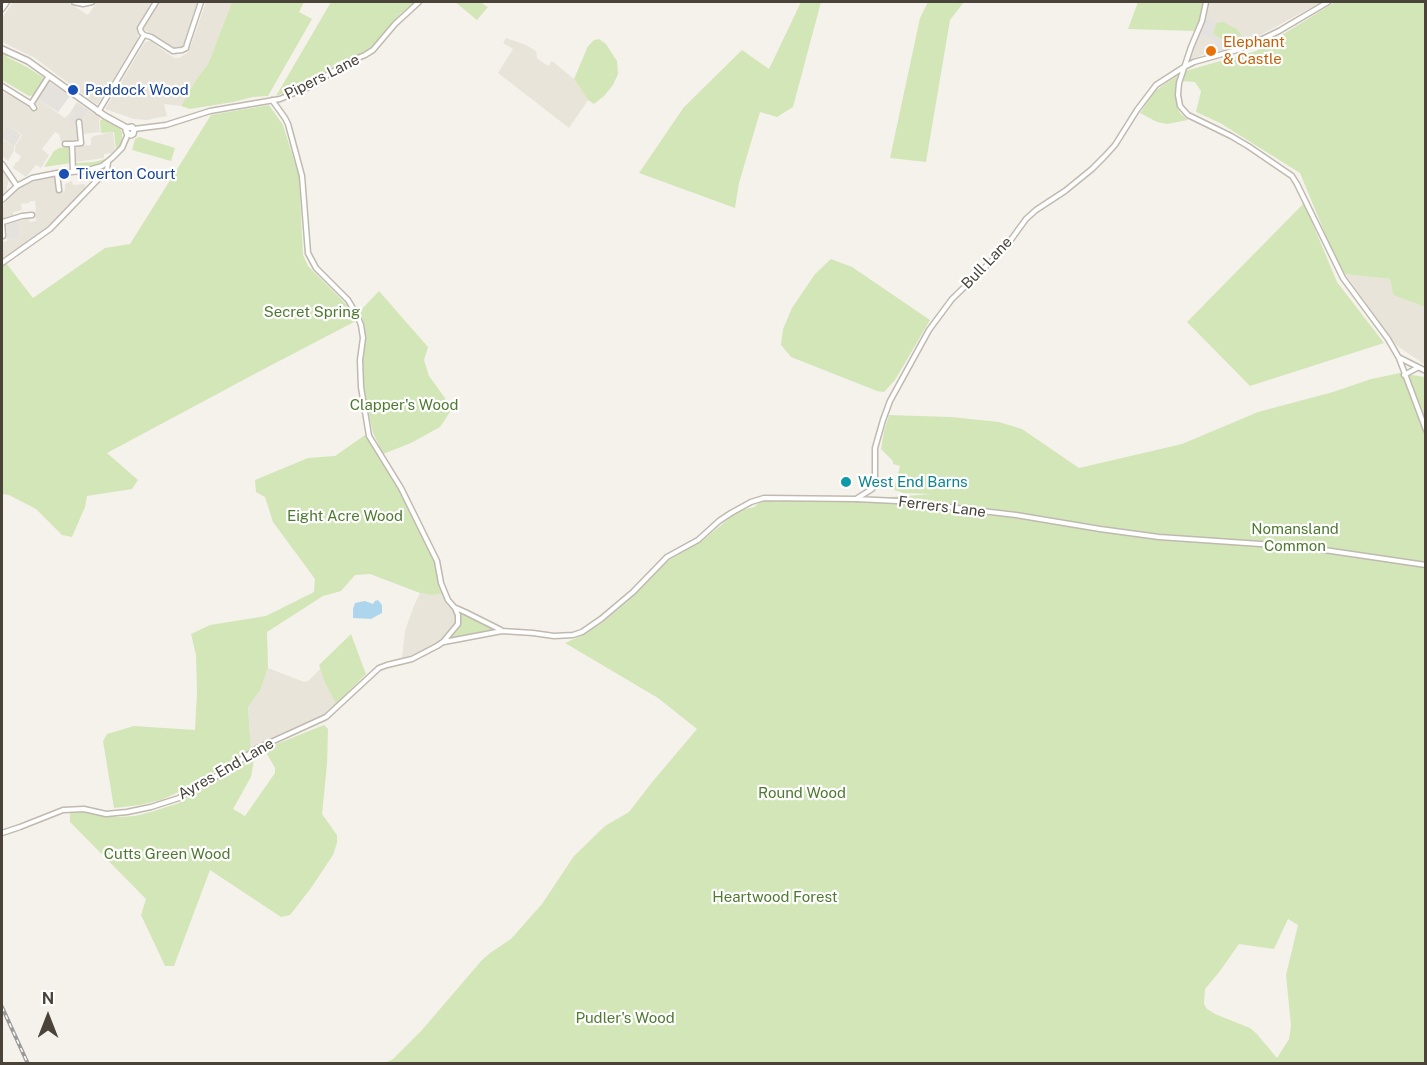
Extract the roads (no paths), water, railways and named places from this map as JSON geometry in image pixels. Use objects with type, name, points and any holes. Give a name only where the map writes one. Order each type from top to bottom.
[{"type":"street","points":[[2,9],[7,2]]},
{"type":"street","points":[[74,2],[83,4],[92,2]]},
{"type":"street","points":[[156,2],[140,28],[141,32],[173,51],[186,48],[201,2]]},
{"type":"street","name":"Pipers Lane","points":[[134,129],[166,125],[210,111],[286,97],[309,87],[346,63],[373,50],[410,8],[419,2]]},
{"type":"street","points":[[1206,2],[1202,21],[1179,82],[1180,106],[1188,115],[1231,136],[1292,176],[1298,183],[1342,278],[1388,339],[1399,358],[1425,430]]},
{"type":"street","points":[[1184,67],[1244,48],[1279,31],[1328,2]]},
{"type":"street","points":[[98,112],[144,35]]},
{"type":"street","points":[[2,49],[28,61],[128,131]]},
{"type":"street","name":"Bull Lane","points":[[856,499],[873,489],[875,484],[875,448],[890,401],[929,330],[952,299],[1005,248],[1026,219],[1092,169],[1115,145],[1156,85],[1184,67]]},
{"type":"street","points":[[2,86],[32,106],[49,76]]},
{"type":"street","points":[[272,100],[288,124],[302,176],[308,253],[316,268],[348,300],[361,325],[363,338],[360,360],[361,387],[369,436],[401,488],[437,561],[441,583],[448,600],[458,615],[458,624],[444,642]]},
{"type":"street","points":[[65,144],[81,143],[80,122]]},
{"type":"street","points":[[2,200],[17,186],[32,178],[57,172],[85,171],[108,162],[122,148],[131,126],[134,129]]},
{"type":"street","points":[[72,144],[73,172]]},
{"type":"street","points":[[2,263],[50,230],[107,170],[108,162]]},
{"type":"street","points":[[2,164],[17,186]]},
{"type":"street","points":[[57,172],[59,190]]},
{"type":"street","points":[[3,236],[2,222],[32,215]]},
{"type":"street","points":[[1399,358],[1425,371]]},
{"type":"street","points":[[1404,375],[1417,368]]},
{"type":"street","name":"Ferrers Lane","points":[[444,642],[502,631],[554,636],[582,632],[633,592],[667,557],[698,540],[719,521],[751,502],[764,498],[897,501],[1016,515],[1159,537],[1304,547],[1425,565]]},
{"type":"street","name":"Ferrers Lane","points":[[455,608],[502,631]]},
{"type":"street","name":"Ayres End Lane","points":[[2,832],[63,810],[84,809],[106,814],[127,812],[179,798],[258,748],[326,717],[379,668],[412,659],[444,642]]},
{"type":"water","points":[[378,600],[382,605],[382,613],[371,619],[353,618],[355,603],[365,601],[373,604]]},
{"type":"railway","points":[[2,1007],[28,1064]]},
{"type":"place","name":"Elephant & Castle","points":[[1211,51]]},
{"type":"place","name":"Paddock Wood","points":[[73,90]]},
{"type":"place","name":"Tiverton Court","points":[[64,174]]},
{"type":"place","name":"West End Barns","points":[[846,482]]},
{"type":"park label","name":"Secret Spring","points":[[312,312]]},
{"type":"park label","name":"Clapper's Wood","points":[[404,405]]},
{"type":"park label","name":"Eight Acre Wood","points":[[345,516]]},
{"type":"park label","name":"Nomansland Common","points":[[1295,538]]},
{"type":"park label","name":"Round Wood","points":[[802,793]]},
{"type":"park label","name":"Cutts Green Wood","points":[[167,854]]},
{"type":"park label","name":"Heartwood Forest","points":[[775,897]]},
{"type":"park label","name":"Pudler's Wood","points":[[625,1018]]}]
